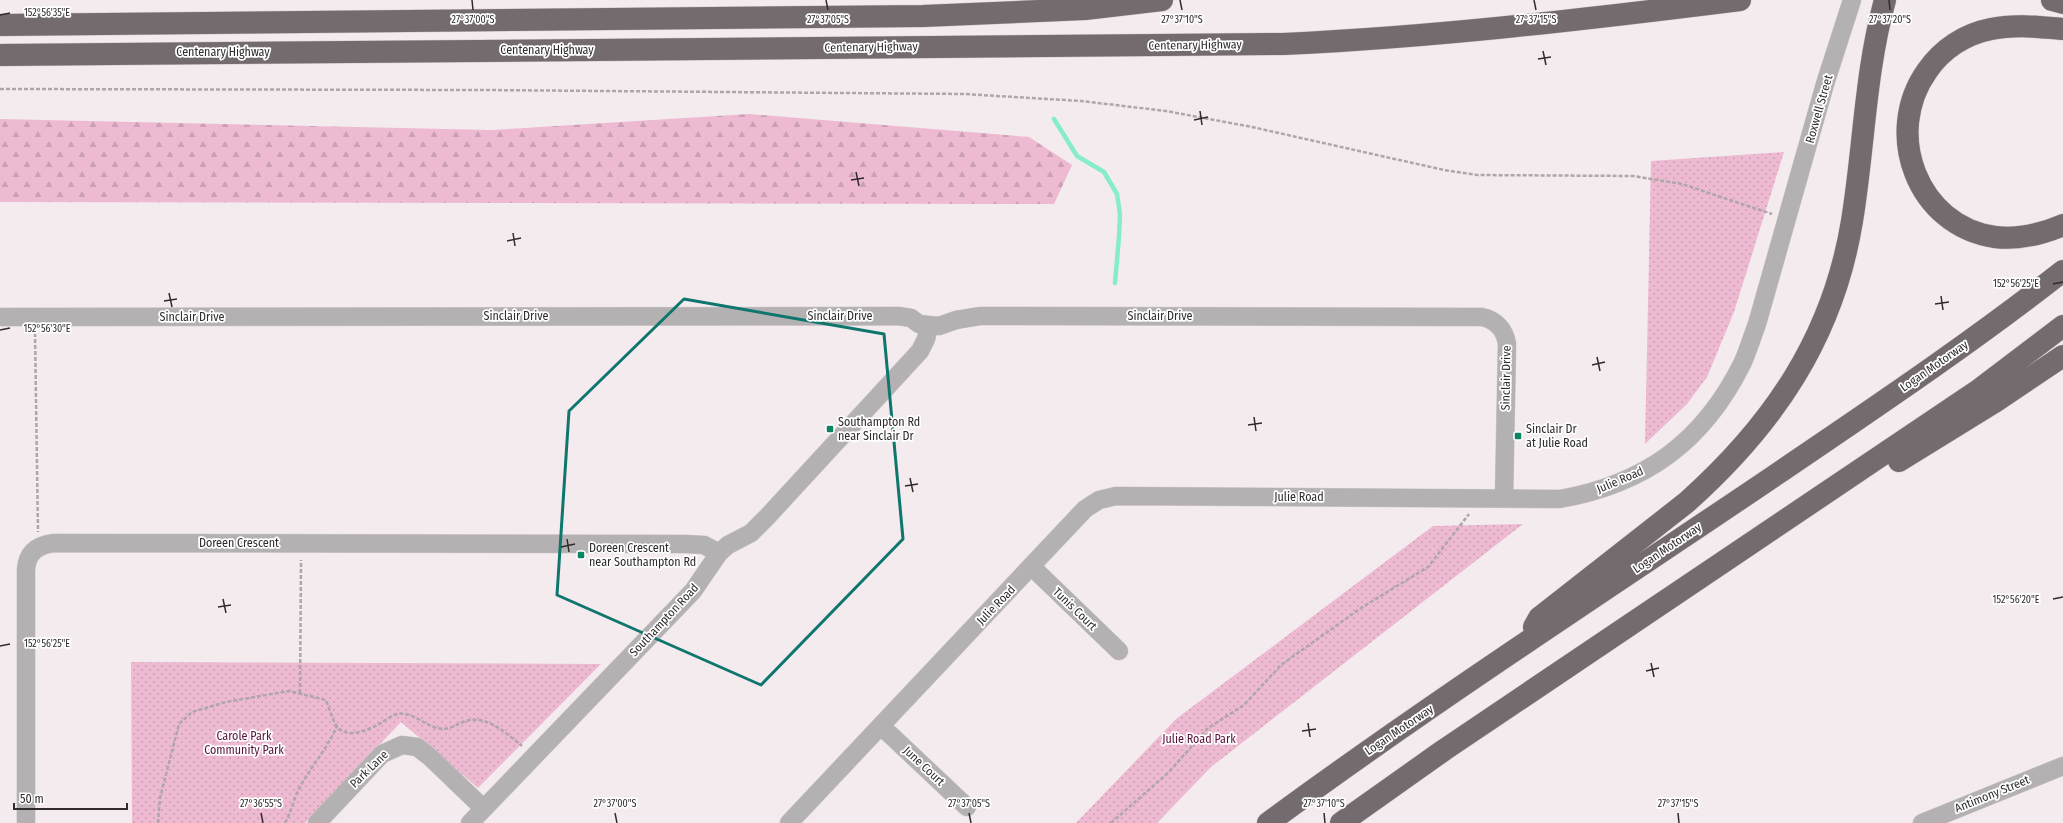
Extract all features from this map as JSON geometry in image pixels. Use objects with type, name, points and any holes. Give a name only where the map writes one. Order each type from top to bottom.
[{"type":"highway","points":[[0,25],[923,16],[1085,9],[1162,0]]},
{"type":"highway","name":"Centenary Highway","points":[[0,55],[1283,44],[1366,40],[1449,33],[1740,0]]},
{"type":"highway","points":[[1525,644],[1539,618],[1686,502],[1733,458],[1771,414],[1803,363],[1826,314],[1844,257],[1856,190],[1869,80],[1885,0]]},
{"type":"highway","points":[[2052,0],[2063,3]]},
{"type":"highway","points":[[2063,30],[2008,26],[1972,34],[1956,42],[1935,60],[1922,78],[1914,93],[1909,111],[1907,128],[1910,161],[1922,188],[1942,211],[1954,221],[1980,233],[2009,238],[2038,234],[2063,225]]},
{"type":"highway","name":"Logan Motorway","points":[[1268,823],[1331,777],[1525,644],[1872,410],[1985,331],[2063,271]]},
{"type":"highway","points":[[1341,823],[1444,750],[1846,480],[1980,388],[2063,326]]},
{"type":"highway","points":[[1846,480],[1870,480],[1993,403],[2063,356]]},
{"type":"street","name":"Roxwell Street","points":[[1782,217],[1852,0]]},
{"type":"street","name":"Julie Road","points":[[789,823],[1032,567],[1085,509],[1099,500],[1116,496],[1560,499],[1600,490],[1637,475],[1666,458],[1692,435],[1715,409],[1742,363],[1757,324],[1782,217]]},
{"type":"street","name":"Sinclair Drive","points":[[0,317],[898,316],[911,318],[919,324],[929,326],[939,326],[956,320],[980,316],[1488,318],[1501,329],[1507,344],[1504,498]]},
{"type":"street","name":"Southampton Road","points":[[470,823],[693,591],[719,553],[728,545],[751,533],[920,351],[926,339],[929,326]]},
{"type":"street","name":"Doreen Crescent","points":[[39,546],[54,543],[686,544],[704,545],[719,553]]},
{"type":"street","points":[[26,823],[26,570],[30,555],[39,546]]},
{"type":"street","name":"Tunis Court","points":[[1032,567],[1119,651]]},
{"type":"street","name":"June Court","points":[[881,726],[967,807]]},
{"type":"street","name":"Park Lane","points":[[317,823],[382,754],[402,744],[417,747],[430,756],[483,808]]},
{"type":"street","name":"Antimony Street","points":[[1922,823],[2063,766]]},
{"type":"path","points":[[0,89],[476,90],[956,94],[1081,101],[1189,115],[1252,127],[1444,170],[1477,175],[1640,177],[1682,184],[1782,217]]},
{"type":"path","points":[[34,317],[39,546]]},
{"type":"path","points":[[1111,823],[1168,773],[1208,728],[1244,705],[1282,665],[1361,608],[1428,567],[1469,514]]},
{"type":"path","points":[[300,693],[302,543]]},
{"type":"path","points":[[158,823],[160,798],[179,724],[192,712],[226,702],[289,691],[326,700],[337,726],[345,731],[355,733],[367,731],[396,714],[404,714],[435,728],[446,730],[464,721],[480,720],[498,726],[522,746]]},
{"type":"path","points":[[285,823],[291,814],[298,790],[331,741],[337,726]]},
{"type":"highlighted area","points":[[684,299],[884,334],[903,539],[761,685],[557,595],[569,411]]},
{"type":"green space","points":[[749,114],[1029,137],[1072,165],[1054,204],[0,202],[0,119],[492,130]]},
{"type":"green space","points":[[1784,152],[1734,312],[1707,377],[1687,404],[1645,444],[1651,161]]},
{"type":"green space","name":"Julie Road Park","points":[[1523,524],[1211,767],[1157,823],[1076,823],[1176,719],[1433,526]]},
{"type":"green space","name":"Carole Park Community Park","points":[[131,662],[601,664],[478,788],[401,722],[305,823],[132,823]]},
{"type":"waterway","points":[[1054,119],[1077,156],[1104,172],[1117,194],[1120,214],[1115,283]]},
{"type":"place","name":"Southampton Rd near Sinclair Dr","points":[[830,429]]},
{"type":"place","name":"Sinclair Dr at Julie Road","points":[[1518,436]]},
{"type":"place","name":"Doreen Crescent near Southampton Rd","points":[[581,555]]}]
